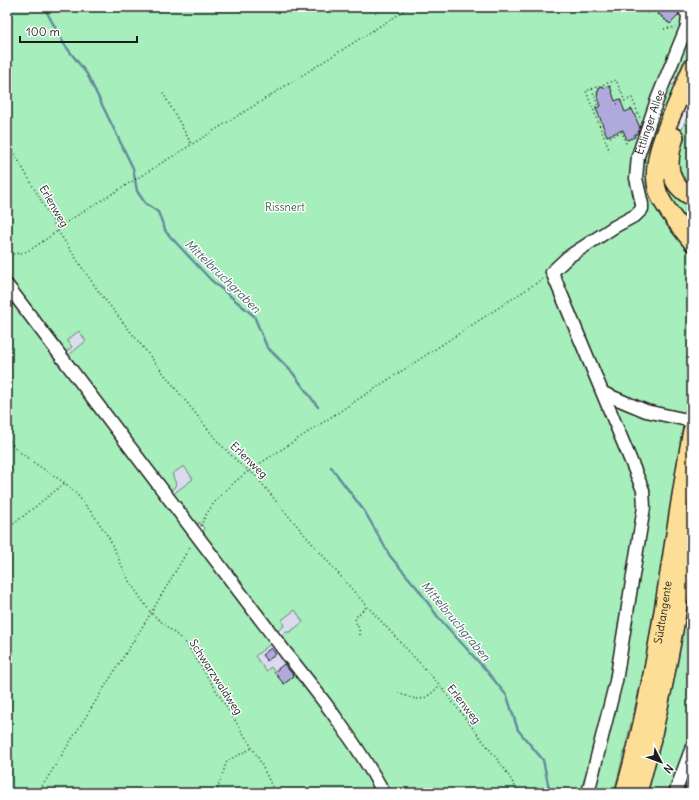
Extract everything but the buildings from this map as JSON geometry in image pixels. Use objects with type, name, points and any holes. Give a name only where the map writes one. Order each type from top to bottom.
[{"type":"highway","points":[[687,85],[669,159],[671,176],[676,185],[680,190],[692,198]]},
{"type":"highway","points":[[687,85],[658,155],[655,177],[657,187],[664,203],[692,242]]},
{"type":"highway","name":"Südtangente","points":[[624,793],[655,655],[692,430]]},
{"type":"highway","name":"Südtangente","points":[[638,793],[652,739],[664,683],[692,520]]},
{"type":"lane","name":"Ettlinger Allee","points":[[552,272],[568,257],[614,227],[636,215],[642,209],[636,178],[637,164],[648,124],[688,20],[688,15],[683,7]]},
{"type":"lane","points":[[666,78],[687,85]]},
{"type":"lane","points":[[552,272],[643,490],[644,507],[616,681],[588,793]]},
{"type":"lane","points":[[7,285],[327,705],[370,768],[384,793]]},
{"type":"lane","points":[[603,393],[646,411],[692,421]]},
{"type":"lane","points":[[675,793],[692,747]]},
{"type":"path","points":[[57,228],[192,145],[410,7]]},
{"type":"path","points":[[648,13],[653,8],[668,23]]},
{"type":"path","points":[[664,29],[675,27]]},
{"type":"path","points":[[610,152],[586,91],[616,80],[625,101]]},
{"type":"path","points":[[592,89],[598,106],[592,108]]},
{"type":"path","points":[[163,93],[192,145]]},
{"type":"path","points":[[617,104],[632,98],[638,114],[643,122],[648,124]]},
{"type":"path","points":[[634,115],[638,114]]},
{"type":"path","points":[[610,136],[622,132],[627,146]]},
{"type":"path","name":"Erlenweg","points":[[7,140],[58,231],[99,292],[215,437],[241,465],[255,475],[367,606],[440,686],[504,768],[519,793]]},
{"type":"path","points":[[7,258],[11,254],[24,253],[58,231]]},
{"type":"path","points":[[38,793],[151,613],[197,535],[205,516],[221,494],[250,470],[552,272]]},
{"type":"path","name":"Schwarzwaldweg","points":[[7,438],[17,450],[65,483],[75,492],[95,517],[110,538],[129,581],[151,613],[185,642],[252,748],[275,793]]},
{"type":"path","points":[[7,529],[65,483]]},
{"type":"path","points":[[360,635],[360,629],[356,624],[355,618],[367,606]]},
{"type":"path","points":[[398,693],[410,698],[421,700],[431,695],[440,686]]},
{"type":"path","points":[[216,793],[227,761],[252,748]]},
{"type":"shaded area","points":[[82,315],[100,338],[75,358],[57,335]]},
{"type":"shaded area","points":[[187,453],[206,477],[180,497],[162,473]]},
{"type":"shaded area","points":[[297,598],[315,621],[290,641],[272,617]]},
{"type":"shaded area","points":[[273,642],[301,678],[283,692],[255,656]]},
{"type":"green space","name":"Rissnert","points":[[7,7],[677,7],[683,13],[669,84],[675,85],[676,89],[651,166],[686,241],[692,250],[692,371],[660,580],[642,678],[614,793],[386,793],[279,636],[286,632],[290,632],[303,622],[295,610],[282,620],[284,626],[277,632],[203,535],[204,528],[199,522],[196,531],[173,494],[193,479],[184,466],[172,474],[176,484],[174,488],[167,492],[65,358],[86,341],[79,331],[67,340],[72,347],[65,353],[7,282]]},
{"type":"green space","points":[[686,7],[692,7],[692,56],[681,79],[676,79],[673,75]]},
{"type":"green space","points":[[692,104],[692,156],[690,166],[692,194],[678,180],[678,139]]},
{"type":"green space","points":[[663,148],[667,150],[692,201],[692,235],[665,196]]},
{"type":"green space","points":[[7,288],[273,642],[255,656],[266,671],[271,667],[284,684],[294,676],[282,661],[282,659],[286,656],[302,686],[309,687],[382,793],[7,793]]},
{"type":"green space","points":[[692,572],[692,790],[691,793],[646,793]]},
{"type":"waterway","name":"Mittelbruchgraben","points":[[44,7],[64,44],[87,74],[133,168],[137,191],[145,203],[158,212],[166,232],[211,280],[254,316],[267,347],[292,372],[318,407]]},
{"type":"waterway","name":"Mittelbruchgraben","points":[[331,467],[365,512],[390,556],[418,589],[438,617],[507,696],[518,730],[543,760],[550,793]]},
{"type":"waterway","points":[[684,793],[692,772]]}]
